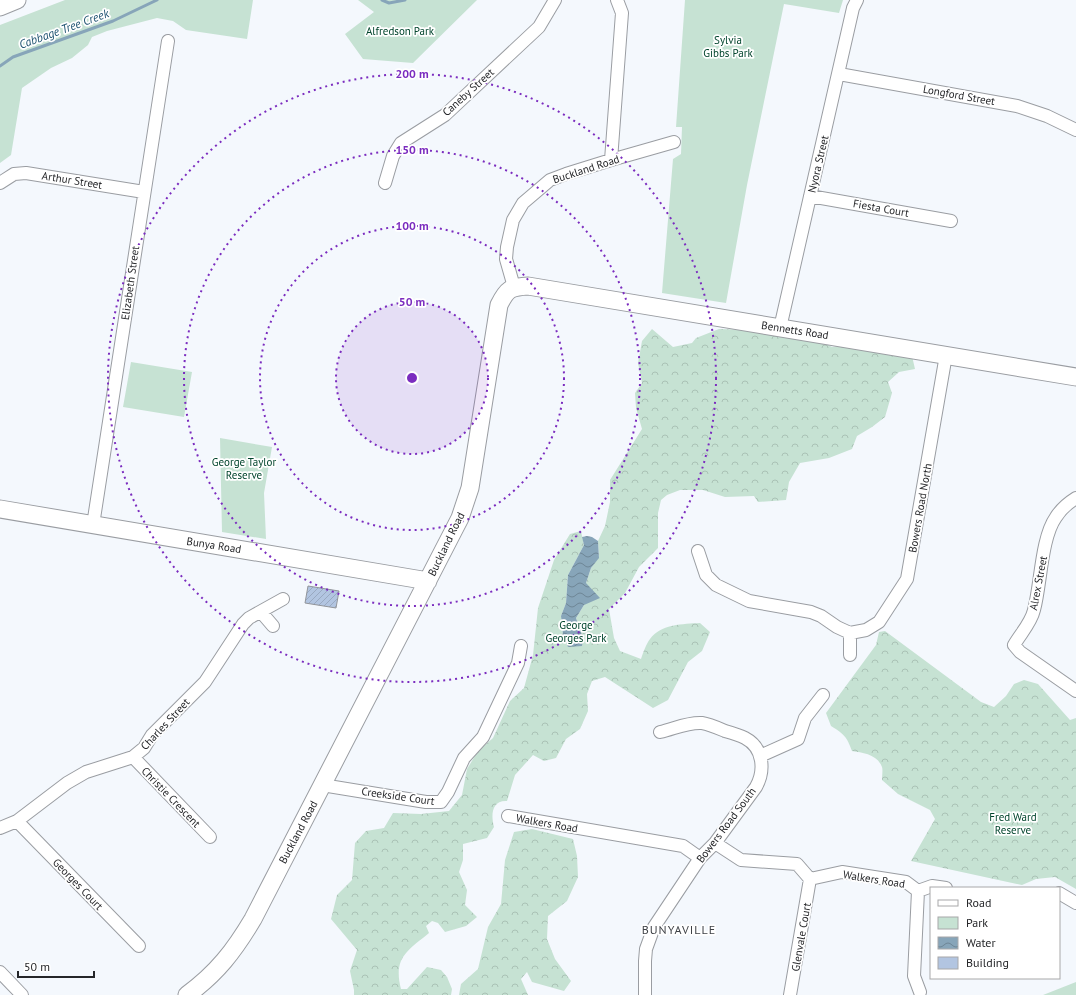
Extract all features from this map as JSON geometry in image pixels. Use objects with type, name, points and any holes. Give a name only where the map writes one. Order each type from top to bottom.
[{"type":"street","points":[[0,7],[17,0]]},
{"type":"street","name":"Caneby Street","points":[[385,183],[393,156],[402,143],[445,115],[539,27],[555,0]]},
{"type":"street","points":[[611,160],[622,14],[617,0]]},
{"type":"street","name":"Nyora Street","points":[[780,328],[853,8],[857,0]]},
{"type":"street","name":"Elizabeth Street","points":[[93,526],[168,41]]},
{"type":"street","name":"Longford Street","points":[[838,74],[1017,106],[1047,116],[1076,130]]},
{"type":"street","name":"Buckland Road","points":[[187,995],[224,962],[240,941],[253,920],[460,518],[470,488],[499,305],[505,294],[514,287],[506,259],[513,220],[523,204],[550,180],[611,160],[674,142]]},
{"type":"street","name":"Arthur Street","points":[[1,182],[14,174],[26,173],[144,192]]},
{"type":"street","name":"Fiesta Court","points":[[810,196],[951,221]]},
{"type":"street","name":"Bennetts Road","points":[[514,287],[528,286],[1076,376]]},
{"type":"street","name":"Bowers Road North","points":[[850,633],[866,630],[879,622],[907,579],[946,354]]},
{"type":"street","name":"Alrex Street","points":[[1076,498],[1064,506],[1055,517],[1048,533],[1034,611],[1028,626],[1014,644],[1020,652],[1076,691]]},
{"type":"street","name":"Bunya Road","points":[[0,509],[93,526],[428,581]]},
{"type":"street","points":[[698,551],[706,575],[716,585],[749,601],[811,612],[821,616],[837,627],[850,633],[850,655]]},
{"type":"street","name":"Charles Street","points":[[0,828],[17,821],[67,783],[86,772],[133,757],[144,748],[152,735],[205,682],[243,624],[250,618],[283,599]]},
{"type":"street","points":[[261,612],[273,626]]},
{"type":"street","name":"Creekside Court","points":[[322,785],[426,802],[441,802],[448,792],[464,758],[483,737],[518,663],[521,646]]},
{"type":"street","points":[[660,732],[688,724],[703,723],[747,739],[755,747],[760,756],[798,739],[805,718],[823,695]]},
{"type":"street","name":"Bowers Road South","points":[[646,995],[645,961],[650,938],[660,917],[700,858],[715,843],[760,780],[762,767],[760,756]]},
{"type":"street","name":"Christie Crescent","points":[[133,757],[210,837]]},
{"type":"street","name":"Walkers Road","points":[[508,816],[683,846],[700,858]]},
{"type":"street","name":"Georges Court","points":[[17,821],[139,946]]},
{"type":"street","points":[[715,843],[741,860],[797,864],[810,879]]},
{"type":"street","name":"Walkers Road","points":[[810,879],[842,872],[906,882],[918,891],[932,886],[939,887]]},
{"type":"street","name":"Glenvale Court","points":[[790,995],[810,879]]},
{"type":"street","points":[[918,891],[914,976],[922,994]]},
{"type":"street","points":[[1060,894],[1076,903]]},
{"type":"street","points":[[0,972],[22,995]]},
{"type":"green space","points":[[65,0],[253,0],[247,39],[186,30],[173,21],[157,18],[107,31],[92,37],[88,45],[72,58],[51,68],[22,88],[11,155],[0,163],[0,25]]},
{"type":"green space","name":"Alfredson Park","points":[[358,0],[477,0],[413,63],[363,59],[345,34],[374,12]]},
{"type":"green space","name":"Sylvia Gibbs Park","points":[[685,0],[843,0],[839,13],[784,4],[747,185],[726,303],[662,293],[673,159],[681,154],[682,127],[676,127]]},
{"type":"green space","points":[[652,329],[673,347],[692,343],[696,338],[719,329],[753,330],[820,341],[832,347],[845,345],[912,356],[915,369],[899,372],[888,382],[892,393],[885,417],[857,436],[852,449],[829,458],[800,463],[789,482],[786,500],[758,502],[754,496],[725,497],[703,490],[680,490],[667,495],[661,500],[658,513],[658,548],[639,567],[625,593],[609,609],[614,638],[620,651],[641,659],[649,641],[660,630],[673,626],[700,623],[710,632],[702,651],[688,662],[668,700],[653,708],[605,677],[592,681],[587,694],[588,711],[580,729],[566,739],[556,758],[544,761],[533,755],[515,775],[507,801],[502,801],[495,806],[493,810],[494,827],[487,838],[463,844],[463,860],[459,872],[467,890],[465,905],[477,917],[466,926],[445,932],[438,923],[432,921],[426,926],[429,933],[408,950],[401,962],[399,970],[401,989],[407,989],[427,967],[441,970],[447,977],[452,989],[451,995],[354,995],[350,971],[357,950],[331,919],[337,895],[352,880],[355,843],[366,831],[384,828],[393,813],[421,814],[449,811],[462,795],[467,769],[478,751],[493,738],[510,701],[524,688],[533,655],[538,608],[554,560],[570,534],[581,531],[584,545],[568,575],[566,603],[561,616],[563,635],[583,638],[576,618],[584,605],[586,583],[591,568],[599,557],[598,541],[605,526],[610,502],[610,480],[642,429],[636,408],[635,393],[642,383],[638,363],[642,341]]},
{"type":"green space","points":[[131,362],[192,372],[184,417],[123,407]]},
{"type":"green space","name":"George Taylor Reserve","points":[[220,438],[272,447],[264,493],[266,539],[222,532]]},
{"type":"green space","name":"Fred Ward Reserve","points":[[885,631],[981,702],[994,707],[1006,696],[1014,684],[1024,680],[1038,684],[1070,720],[1076,718],[1076,889],[1055,877],[1036,879],[1022,885],[911,861],[935,819],[930,810],[898,794],[882,780],[882,768],[877,759],[869,755],[852,751],[844,736],[831,726],[826,713],[876,645],[879,632]]},
{"type":"green space","points":[[532,829],[573,839],[577,856],[578,877],[567,901],[548,916],[547,939],[555,959],[571,981],[564,991],[532,982],[527,972],[521,979],[528,995],[459,995],[461,984],[478,969],[488,927],[501,904],[505,860],[514,832]]},
{"type":"green space","points":[[1076,982],[1076,995],[1043,995]]},
{"type":"water","points":[[587,536],[598,541],[599,558],[591,568],[586,583],[600,598],[584,605],[576,618],[583,638],[582,646],[568,647],[563,635],[561,616],[566,603],[568,575],[584,545],[582,537]]},
{"type":"building","points":[[308,586],[339,591],[336,608],[305,603]]},
{"type":"waterway","name":"Cabbage Tree Creek","points":[[0,66],[13,57],[113,21],[157,0]]},
{"type":"waterway","name":"Cabbage Tree Creek","points":[[382,0],[389,3],[405,0]]},
{"type":"district","name":"BUNYAVILLE","points":[[679,930]]},
{"type":"park label","name":"George Georges Park","points":[[576,631]]}]
